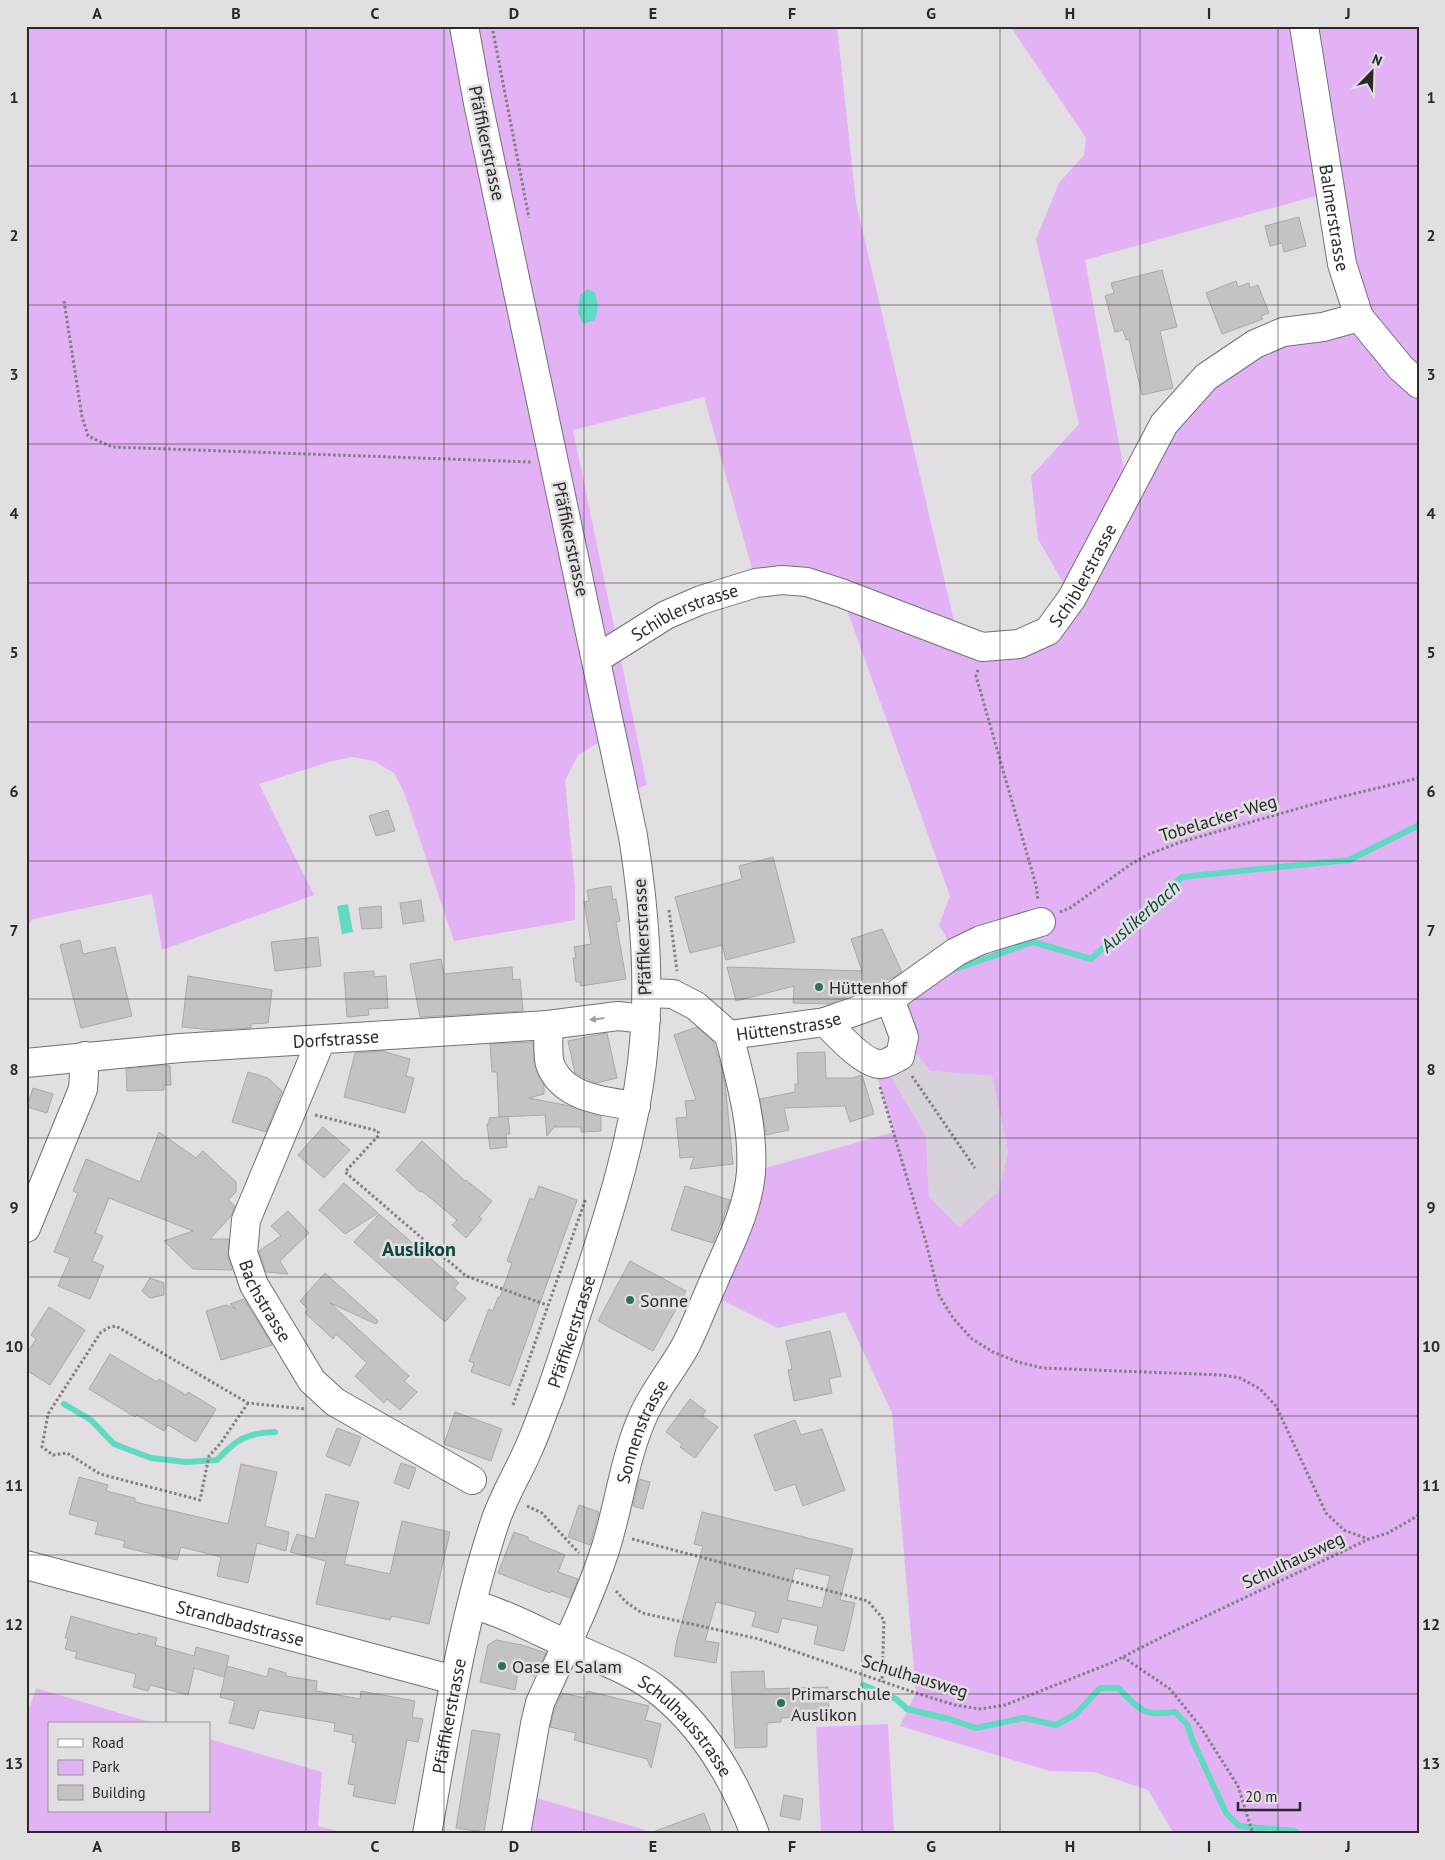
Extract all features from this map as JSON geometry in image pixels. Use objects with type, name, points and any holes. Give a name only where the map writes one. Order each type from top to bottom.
[{"type":"street","name":"Pfäffikerstrasse","points":[[427,1834],[454,1680],[472,1604],[494,1525],[528,1449],[563,1354],[624,1164],[636,1106],[642,1062],[646,1006],[645,932],[633,836],[480,112],[464,26]]},
{"type":"street","name":"Balmerstrasse","points":[[1304,26],[1342,264],[1359,317],[1401,368],[1419,384]]},
{"type":"street","name":"Schiblerstrasse","points":[[596,659],[666,615],[701,600],[747,586],[782,580],[807,582],[841,593],[982,647],[1019,644],[1048,631],[1072,598],[1164,424],[1206,377],[1255,344],[1283,332],[1323,327],[1359,317]]},
{"type":"street","name":"Hüttenstrasse","points":[[646,1006],[673,994],[696,1006],[728,1035],[825,1022],[890,999],[956,952],[982,940],[1041,922]]},
{"type":"street","points":[[825,1022],[843,1040],[873,1064],[884,1064],[900,1056],[904,1037],[890,999]]},
{"type":"street","name":"Dorfstrasse","points":[[26,1062],[180,1048],[548,1025],[618,1016],[646,1006]]},
{"type":"street","points":[[548,1025],[550,1063],[559,1079],[576,1092],[596,1101],[636,1106]]},
{"type":"street","name":"Sonnenstrasse","points":[[516,1834],[538,1710],[598,1569],[610,1533],[623,1477],[644,1416],[688,1341],[735,1232],[747,1198],[751,1172],[750,1142],[743,1092],[728,1035]]},
{"type":"street","name":"Bachstrasse","points":[[321,1040],[246,1220],[243,1252],[254,1285],[312,1381],[335,1402],[472,1480]]},
{"type":"street","points":[[26,1228],[84,1089],[85,1056]]},
{"type":"street","name":"Strandbadstrasse","points":[[26,1565],[454,1680]]},
{"type":"street","name":"Schulhausstrasse","points":[[472,1604],[498,1612],[566,1644],[643,1682],[660,1693],[702,1737],[729,1776],[745,1808],[755,1834]]},
{"type":"path","points":[[64,302],[84,423],[88,436],[112,448],[529,463]]},
{"type":"path","points":[[982,647],[976,676],[1036,885],[1041,922]]},
{"type":"path","name":"Tobelacker-Weg","points":[[1041,922],[1070,908],[1131,864],[1162,849],[1328,800],[1419,778]]},
{"type":"path","points":[[900,1056],[974,1168]]},
{"type":"path","points":[[873,1064],[921,1224],[939,1295],[953,1318],[972,1339],[993,1352],[1018,1362],[1043,1368],[1240,1378],[1260,1389],[1276,1406],[1326,1513],[1344,1530],[1369,1539]]},
{"type":"path","points":[[293,1109],[378,1131],[380,1135],[345,1172],[466,1276],[547,1305]]},
{"type":"path","points":[[513,1404],[586,1198]]},
{"type":"path","points":[[248,1403],[220,1444],[209,1456],[200,1500],[100,1474],[67,1453],[53,1455],[42,1447],[48,1414],[101,1332],[110,1327],[116,1326],[248,1403],[311,1409],[324,1391]]},
{"type":"path","name":"Schulhausweg","points":[[505,1497],[542,1513],[590,1565],[598,1569],[626,1602],[642,1613],[760,1639],[882,1682],[955,1705],[980,1709],[1005,1705],[1122,1657],[1369,1539],[1388,1532],[1419,1515]]},
{"type":"path","points":[[610,1533],[868,1601],[884,1620],[882,1682]]},
{"type":"path","points":[[1122,1657],[1170,1689],[1200,1726],[1238,1786],[1254,1834]]},
{"type":"shaded area","points":[[588,289],[595,293],[598,307],[595,320],[583,324],[578,312],[580,295]]},
{"type":"shaded area","points":[[348,904],[353,932],[342,934],[337,906]]},
{"type":"shaded area","points":[[904,1037],[930,1071],[992,1076],[1008,1151],[999,1191],[960,1227],[929,1197],[926,1136],[884,1065]]},
{"type":"green space","points":[[26,26],[837,26],[856,203],[958,638],[1019,644],[1072,598],[1038,539],[1031,476],[1079,424],[1036,239],[1059,183],[1084,155],[1086,138],[1010,26],[1419,26],[1419,1834],[1174,1834],[1148,1790],[1094,1772],[1050,1771],[900,1726],[916,1693],[892,1413],[845,1312],[778,1328],[708,1293],[751,1172],[894,1132],[873,1064],[884,1065],[926,1136],[929,1197],[959,1227],[999,1191],[1008,1151],[992,1076],[930,1071],[904,1037],[890,999],[955,952],[939,925],[950,896],[841,593],[756,583],[704,397],[573,430],[647,785],[624,794],[611,735],[578,755],[565,781],[575,886],[575,920],[454,941],[404,792],[394,773],[374,761],[352,757],[329,762],[259,784],[314,895],[162,950],[152,894],[33,919],[26,927]],"holes":[[[1330,192],[1359,317],[1206,377],[1128,492],[1085,260]]]},
{"type":"green space","points":[[36,1688],[149,1722],[48,1722],[48,1812],[210,1812],[210,1739],[322,1772],[318,1826],[349,1834],[26,1834],[26,1706],[30,1707]]},
{"type":"green space","points":[[888,1724],[894,1834],[821,1834],[816,1727]]},
{"type":"green space","points":[[523,1794],[645,1830],[647,1834],[516,1834]]},
{"type":"building","points":[[1299,217],[1306,246],[1284,252],[1282,243],[1270,246],[1265,226]]},
{"type":"building","points":[[1162,270],[1177,327],[1160,331],[1173,388],[1142,395],[1129,339],[1126,340],[1123,330],[1115,332],[1105,296],[1114,293],[1111,283]]},
{"type":"building","points":[[1236,281],[1238,287],[1249,283],[1250,288],[1258,285],[1269,313],[1261,316],[1263,319],[1222,334],[1206,293]]},
{"type":"building","points":[[388,810],[395,831],[376,836],[369,816]]},
{"type":"building","points":[[773,857],[795,942],[726,960],[722,945],[690,953],[675,897],[742,879],[739,866]]},
{"type":"building","points":[[611,886],[613,900],[616,899],[620,921],[616,922],[626,979],[581,986],[580,982],[576,982],[573,958],[576,958],[574,947],[591,944],[584,902],[589,901],[587,890]]},
{"type":"building","points":[[421,900],[424,921],[403,924],[400,903]]},
{"type":"building","points":[[381,906],[382,928],[362,929],[359,908]]},
{"type":"building","points":[[882,929],[902,972],[896,976],[829,1004],[793,1003],[794,986],[736,1001],[727,967],[862,971],[851,939]]},
{"type":"building","points":[[318,937],[321,966],[275,971],[271,942]]},
{"type":"building","points":[[80,940],[83,954],[115,947],[132,1016],[81,1028],[60,945]]},
{"type":"building","points":[[441,959],[444,974],[512,967],[513,980],[520,979],[523,1011],[420,1017],[410,964]]},
{"type":"building","points":[[374,971],[374,977],[386,976],[388,1008],[368,1009],[369,1015],[347,1017],[344,973]]},
{"type":"building","points":[[188,976],[272,990],[268,1023],[251,1024],[251,1028],[212,1030],[182,1027]]},
{"type":"building","points":[[697,1027],[713,1041],[721,1066],[725,1083],[733,1164],[690,1169],[694,1157],[680,1158],[676,1118],[687,1117],[685,1101],[696,1100],[674,1035]]},
{"type":"building","points":[[607,1033],[617,1078],[596,1083],[575,1073],[568,1041]]},
{"type":"building","points":[[533,1042],[534,1063],[544,1085],[544,1094],[529,1098],[570,1106],[601,1116],[601,1131],[581,1132],[581,1127],[555,1127],[556,1125],[547,1136],[545,1115],[499,1117],[497,1072],[492,1072],[490,1044]]},
{"type":"building","points":[[382,1051],[410,1059],[406,1076],[414,1078],[405,1113],[344,1097],[355,1053]]},
{"type":"building","points":[[825,1052],[826,1078],[852,1078],[862,1075],[874,1114],[850,1122],[845,1106],[784,1108],[789,1130],[766,1135],[760,1099],[795,1092],[795,1084],[798,1084],[797,1053]]},
{"type":"building","points":[[170,1066],[171,1085],[164,1085],[164,1090],[127,1091],[126,1069]]},
{"type":"building","points":[[248,1072],[268,1078],[282,1091],[266,1132],[232,1122]]},
{"type":"building","points":[[33,1088],[53,1094],[47,1113],[27,1107]]},
{"type":"building","points":[[508,1116],[510,1134],[506,1134],[507,1147],[490,1149],[487,1124],[489,1124],[489,1118]]},
{"type":"building","points":[[323,1127],[350,1150],[324,1178],[298,1155]]},
{"type":"building","points":[[159,1132],[196,1158],[203,1151],[236,1182],[236,1192],[228,1200],[235,1206],[231,1216],[210,1239],[229,1239],[228,1258],[232,1270],[193,1269],[164,1241],[193,1231],[109,1198],[95,1233],[103,1236],[92,1261],[104,1266],[90,1299],[58,1286],[70,1258],[54,1252],[78,1193],[73,1191],[86,1159],[140,1182]]},
{"type":"building","points":[[422,1141],[465,1181],[492,1201],[479,1217],[482,1219],[466,1238],[452,1225],[457,1220],[422,1191],[420,1192],[396,1170]]},
{"type":"building","points":[[344,1183],[378,1213],[345,1234],[319,1210]]},
{"type":"building","points":[[539,1186],[577,1200],[510,1386],[471,1372],[474,1363],[469,1361],[489,1309],[493,1311],[498,1297],[500,1297],[512,1263],[507,1261],[530,1198],[534,1200]]},
{"type":"building","points":[[685,1186],[730,1200],[713,1243],[671,1230]]},
{"type":"building","points":[[288,1211],[309,1233],[280,1261],[288,1274],[266,1272],[259,1251],[281,1236],[271,1226]]},
{"type":"building","points":[[379,1214],[459,1283],[454,1288],[466,1298],[445,1322],[354,1242]]},
{"type":"building","points":[[630,1261],[686,1291],[653,1351],[598,1321]]},
{"type":"building","points":[[325,1273],[378,1321],[376,1324],[330,1303],[409,1376],[404,1381],[417,1392],[400,1410],[387,1399],[384,1403],[355,1376],[367,1363],[336,1334],[333,1339],[305,1313],[308,1309],[300,1301]]},
{"type":"building","points":[[150,1278],[164,1283],[164,1295],[150,1298],[142,1291]]},
{"type":"building","points":[[244,1299],[272,1345],[221,1360],[206,1311],[226,1305],[236,1309],[230,1304]]},
{"type":"building","points":[[49,1307],[85,1330],[50,1385],[26,1370],[26,1354],[36,1339],[31,1335]]},
{"type":"building","points":[[830,1331],[841,1376],[829,1379],[832,1393],[794,1401],[788,1370],[792,1369],[786,1341]]},
{"type":"building","points":[[110,1354],[157,1382],[159,1379],[186,1395],[188,1392],[216,1409],[196,1442],[168,1425],[164,1431],[137,1415],[135,1417],[89,1389]]},
{"type":"building","points":[[690,1399],[706,1411],[702,1416],[718,1427],[695,1458],[680,1447],[682,1444],[666,1432]]},
{"type":"building","points":[[455,1412],[502,1429],[491,1461],[444,1444]]},
{"type":"building","points":[[795,1420],[801,1435],[822,1429],[845,1490],[803,1506],[795,1484],[775,1491],[754,1435]]},
{"type":"building","points":[[337,1428],[361,1437],[350,1466],[326,1456]]},
{"type":"building","points":[[401,1463],[416,1468],[409,1489],[394,1483]]},
{"type":"building","points":[[241,1464],[277,1472],[265,1526],[289,1532],[286,1551],[257,1543],[248,1583],[217,1576],[221,1557],[181,1547],[177,1560],[123,1547],[125,1541],[95,1534],[98,1522],[69,1514],[79,1477],[108,1485],[106,1491],[135,1498],[135,1502],[228,1524]]},
{"type":"building","points":[[639,1479],[650,1482],[643,1509],[633,1506]]},
{"type":"building","points":[[326,1494],[359,1502],[344,1564],[390,1574],[402,1521],[450,1532],[429,1624],[392,1616],[390,1620],[316,1604],[326,1561],[290,1552],[297,1534],[315,1539]]},
{"type":"building","points":[[579,1505],[599,1512],[590,1545],[568,1537]]},
{"type":"building","points":[[702,1512],[853,1549],[840,1600],[855,1603],[844,1651],[814,1644],[818,1626],[782,1618],[778,1633],[752,1626],[756,1612],[716,1602],[705,1641],[719,1643],[716,1663],[674,1656],[703,1546],[694,1544]],"holes":[[[795,1568],[830,1576],[822,1608],[787,1600]]]},
{"type":"building","points":[[514,1532],[528,1537],[528,1540],[565,1555],[558,1572],[578,1579],[570,1598],[551,1591],[550,1593],[498,1573]]},
{"type":"building","points":[[71,1616],[137,1635],[138,1633],[157,1638],[155,1645],[194,1656],[196,1647],[229,1656],[224,1677],[194,1668],[188,1695],[150,1685],[148,1691],[133,1687],[136,1674],[75,1658],[77,1652],[65,1649],[68,1638],[65,1638]]},
{"type":"building","points":[[496,1640],[522,1645],[546,1653],[535,1676],[518,1672],[515,1690],[480,1682],[488,1645]]},
{"type":"building","points":[[227,1666],[267,1677],[269,1668],[286,1673],[286,1676],[317,1681],[316,1691],[360,1699],[361,1691],[415,1701],[412,1717],[423,1719],[418,1742],[407,1740],[395,1804],[353,1796],[355,1785],[348,1784],[356,1743],[352,1742],[353,1735],[334,1731],[335,1723],[259,1710],[254,1729],[229,1723],[235,1701],[220,1697]]},
{"type":"building","name":"Primarschule Auslikon","points":[[764,1671],[765,1689],[828,1687],[829,1716],[781,1718],[781,1722],[767,1723],[767,1747],[735,1748],[731,1672]]},
{"type":"building","points":[[587,1691],[649,1706],[645,1720],[661,1724],[651,1768],[647,1759],[574,1740],[576,1733],[550,1727],[555,1708],[562,1693],[585,1698]]},
{"type":"building","points":[[472,1730],[500,1734],[484,1832],[456,1828]]},
{"type":"building","points":[[784,1795],[803,1799],[800,1820],[780,1816]]},
{"type":"building","points":[[704,1813],[712,1834],[653,1834],[653,1832]]},
{"type":"waterway","name":"Auslikerbach","points":[[950,971],[1033,942],[1091,959],[1182,877],[1349,860],[1419,825]]},
{"type":"waterway","points":[[64,1404],[91,1420],[114,1444],[151,1458],[186,1462],[217,1460],[230,1447],[248,1436],[275,1432]]},
{"type":"waterway","points":[[863,1685],[896,1699],[907,1709],[949,1719],[976,1728],[1024,1718],[1056,1725],[1076,1714],[1100,1688],[1118,1688],[1142,1710],[1155,1713],[1175,1712],[1187,1724],[1226,1813],[1239,1826],[1295,1831],[1298,1834]]},
{"type":"place","name":"Hüttenhof","points":[[819,987]]},
{"type":"place","name":"Sonne","points":[[630,1300]]},
{"type":"place","name":"Oase El Salam","points":[[502,1666]]},
{"type":"place","name":"Primarschule Auslikon","points":[[781,1703]]},
{"type":"district","name":"Auslikon","points":[[419,1249]]}]
